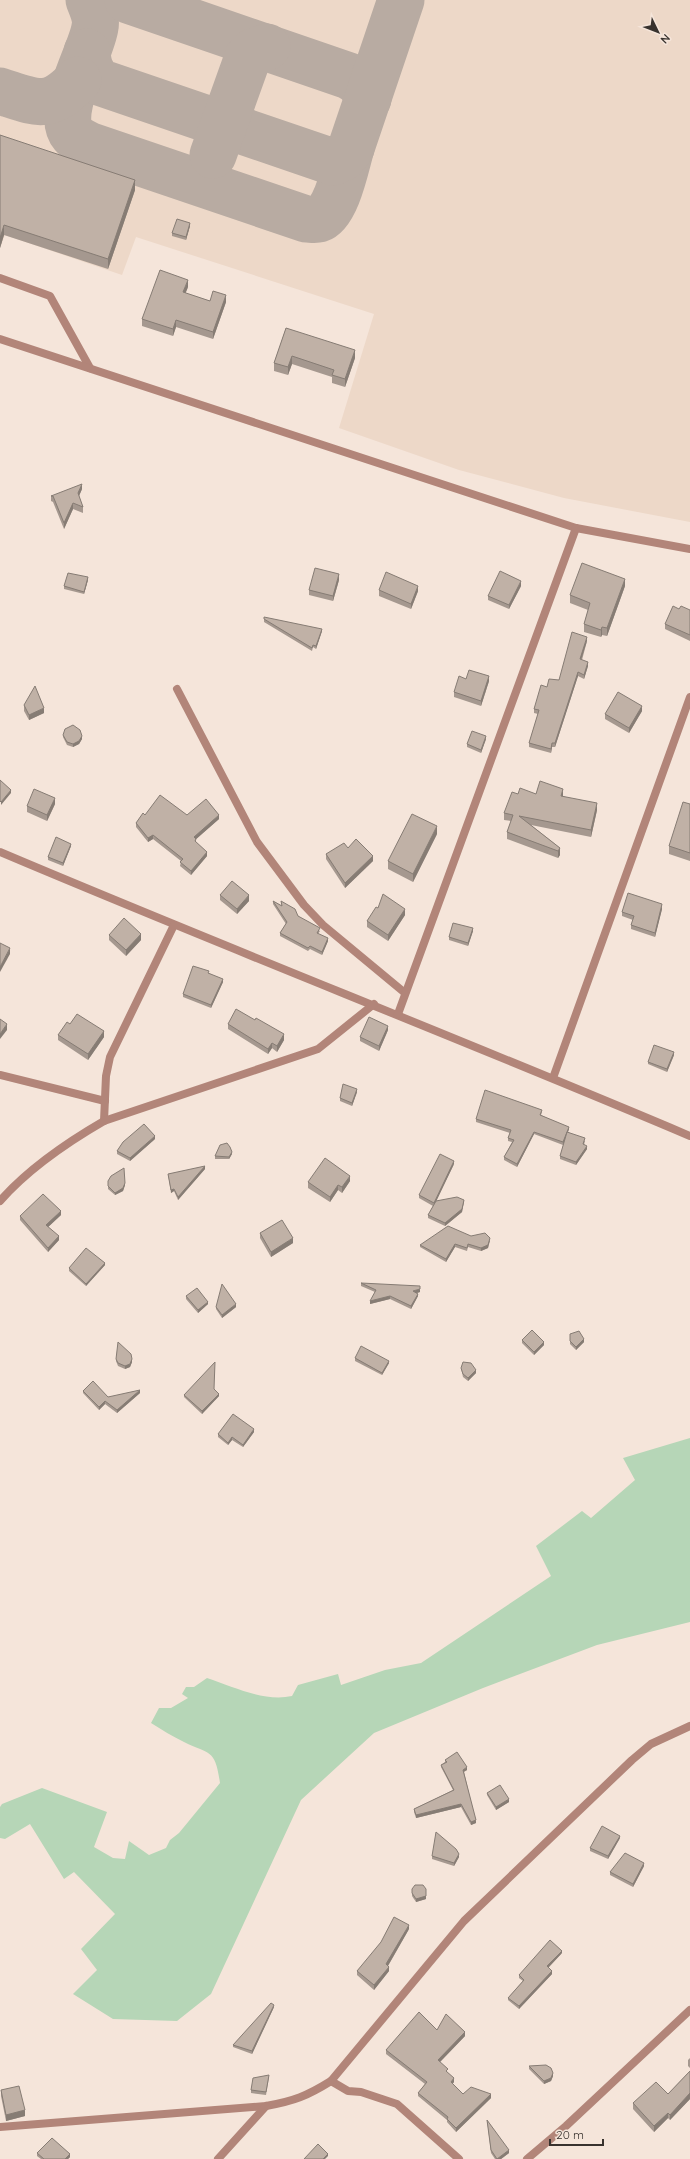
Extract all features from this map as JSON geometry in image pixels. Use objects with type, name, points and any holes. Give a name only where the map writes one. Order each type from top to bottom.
[{"type":"street","points":[[0,278],[50,296],[90,368]]},
{"type":"street","points":[[0,339],[576,528],[690,549]]},
{"type":"street","points":[[398,1014],[576,528]]},
{"type":"street","points":[[177,689],[257,842],[304,905],[323,925],[405,993]]},
{"type":"street","points":[[553,1078],[690,697]]},
{"type":"street","points":[[0,852],[174,925],[374,1004],[690,1136]]},
{"type":"street","points":[[104,1121],[106,1076],[110,1057],[174,925]]},
{"type":"street","points":[[0,1201],[31,1171],[78,1136],[104,1121],[318,1049],[374,1004]]},
{"type":"street","points":[[0,1075],[105,1101]]},
{"type":"street","points":[[0,2127],[266,2106],[295,2100],[331,2081],[464,1920],[632,1760],[651,1744],[690,1726]]},
{"type":"street","points":[[527,2159],[566,2126],[690,2010]]},
{"type":"street","points":[[331,2081],[348,2091],[361,2092],[397,2104],[459,2159]]},
{"type":"street","points":[[218,2159],[266,2106]]},
{"type":"shaded area","points":[[0,0],[690,0],[690,522],[564,498],[459,470],[339,428],[374,314],[136,237],[122,275],[5,235],[0,248]]},
{"type":"green space","points":[[690,1438],[690,1622],[597,1645],[483,1688],[374,1733],[301,1800],[211,1994],[177,2021],[113,2019],[73,1994],[97,1970],[81,1949],[115,1914],[74,1872],[64,1879],[30,1824],[5,1839],[0,1838],[0,1807],[2,1804],[42,1788],[107,1812],[94,1847],[113,1858],[125,1859],[129,1841],[149,1855],[166,1848],[170,1840],[179,1833],[220,1783],[216,1764],[210,1754],[180,1740],[151,1723],[159,1708],[171,1708],[188,1698],[182,1694],[186,1687],[194,1687],[207,1678],[249,1693],[271,1697],[281,1697],[292,1696],[298,1685],[338,1674],[341,1685],[385,1670],[421,1663],[551,1576],[536,1546],[582,1511],[591,1518],[635,1480],[623,1458]]},
{"type":"building","points":[[0,135],[135,180],[108,259],[4,225],[0,238]]},
{"type":"building","points":[[177,219],[190,223],[186,237],[172,233]]},
{"type":"building","points":[[160,270],[188,280],[183,292],[210,301],[213,291],[226,295],[213,332],[176,320],[173,329],[142,319]]},
{"type":"building","points":[[286,328],[355,350],[345,379],[332,375],[334,370],[292,356],[288,367],[274,363]]},
{"type":"building","points":[[82,484],[78,493],[83,507],[73,503],[64,523],[53,496],[51,496]]},
{"type":"building","points":[[582,563],[625,579],[607,628],[602,627],[601,630],[584,624],[590,603],[570,595]]},
{"type":"building","points":[[315,568],[339,574],[333,596],[309,590]]},
{"type":"building","points":[[500,571],[521,581],[509,605],[488,596]]},
{"type":"building","points":[[386,572],[418,586],[411,604],[379,590]]},
{"type":"building","points":[[68,573],[88,577],[84,592],[64,586]]},
{"type":"building","points":[[673,606],[679,609],[681,606],[690,610],[690,635],[665,624]]},
{"type":"building","points":[[264,617],[322,629],[316,646],[313,645],[312,648],[264,619]]},
{"type":"building","points":[[572,632],[587,637],[580,659],[588,662],[584,675],[578,672],[555,743],[552,743],[551,749],[529,743],[539,710],[534,709],[541,685],[547,687],[549,679],[559,680]]},
{"type":"building","points":[[469,670],[489,676],[481,701],[454,692],[459,676],[466,679]]},
{"type":"building","points":[[35,686],[44,708],[29,715],[24,705]]},
{"type":"building","points":[[618,692],[642,706],[629,728],[605,714]]},
{"type":"building","points":[[73,725],[80,730],[82,736],[79,741],[73,744],[67,742],[63,735],[65,729]]},
{"type":"building","points":[[472,731],[486,736],[481,750],[467,744]]},
{"type":"building","points":[[0,780],[11,790],[1,802],[0,801]]},
{"type":"building","points":[[540,781],[563,789],[561,796],[597,803],[591,830],[519,816],[560,848],[558,851],[507,832],[513,815],[504,813],[512,792],[518,794],[520,788],[536,794]]},
{"type":"building","points":[[34,789],[55,798],[47,815],[27,806]]},
{"type":"building","points":[[160,795],[187,815],[206,799],[219,815],[194,837],[196,839],[195,841],[207,852],[191,871],[180,862],[183,859],[153,835],[148,838],[136,823],[143,813],[145,815]]},
{"type":"building","points":[[683,802],[690,804],[690,853],[669,846]]},
{"type":"building","points":[[412,814],[437,826],[413,874],[388,861]]},
{"type":"building","points":[[56,837],[71,844],[63,863],[48,857]]},
{"type":"building","points":[[356,839],[373,856],[345,883],[326,854],[344,843],[348,848]]},
{"type":"building","points":[[232,881],[249,895],[237,909],[220,895]]},
{"type":"building","points":[[628,893],[662,904],[655,933],[631,925],[634,916],[622,912]]},
{"type":"building","points":[[383,894],[405,909],[388,935],[367,921],[376,907],[378,908]]},
{"type":"building","points":[[273,901],[282,906],[281,901],[295,909],[298,916],[320,928],[317,933],[328,938],[322,952],[310,946],[308,948],[280,933],[287,922]]},
{"type":"building","points":[[124,918],[141,934],[126,950],[109,935]]},
{"type":"building","points":[[453,923],[473,928],[468,943],[449,937]]},
{"type":"building","points":[[0,943],[10,948],[0,967]]},
{"type":"building","points":[[193,966],[209,971],[208,973],[223,979],[211,1005],[183,994]]},
{"type":"building","points":[[236,1009],[255,1020],[256,1018],[284,1034],[277,1046],[272,1043],[268,1049],[228,1024]]},
{"type":"building","points":[[77,1014],[104,1031],[88,1054],[58,1035],[67,1022],[70,1024]]},
{"type":"building","points":[[369,1017],[388,1026],[379,1046],[360,1037]]},
{"type":"building","points":[[0,1019],[7,1024],[0,1034]]},
{"type":"building","points":[[654,1045],[674,1052],[667,1069],[648,1062]]},
{"type":"building","points":[[343,1084],[357,1089],[352,1103],[340,1098]]},
{"type":"building","points":[[485,1090],[542,1110],[540,1115],[569,1127],[563,1142],[534,1132],[517,1164],[504,1157],[514,1140],[508,1138],[511,1130],[476,1119]]},
{"type":"building","points":[[144,1124],[155,1136],[130,1158],[117,1151],[123,1142]]},
{"type":"building","points":[[567,1132],[585,1138],[583,1144],[587,1146],[576,1162],[560,1156]]},
{"type":"building","points":[[227,1143],[232,1152],[229,1157],[215,1156],[220,1145]]},
{"type":"building","points":[[440,1154],[454,1161],[434,1203],[419,1195]]},
{"type":"building","points":[[325,1158],[350,1176],[342,1187],[338,1185],[330,1197],[308,1182]]},
{"type":"building","points":[[205,1166],[178,1197],[174,1189],[171,1190],[168,1174]]},
{"type":"building","points":[[124,1168],[125,1183],[123,1188],[115,1193],[108,1186],[108,1181],[111,1176]]},
{"type":"building","points":[[43,1194],[61,1211],[46,1225],[59,1236],[48,1248],[20,1216]]},
{"type":"building","points":[[457,1197],[464,1200],[462,1209],[445,1223],[428,1215],[436,1201]]},
{"type":"building","points":[[282,1220],[293,1238],[271,1252],[260,1233]]},
{"type":"building","points":[[448,1226],[471,1236],[485,1233],[490,1238],[488,1245],[481,1248],[468,1244],[467,1248],[455,1244],[446,1259],[420,1245]]},
{"type":"building","points":[[86,1248],[105,1263],[86,1284],[69,1268]]},
{"type":"building","points":[[361,1283],[420,1286],[420,1289],[413,1291],[418,1294],[411,1306],[390,1296],[370,1301],[376,1290]]},
{"type":"building","points":[[222,1284],[236,1304],[222,1315],[216,1307]]},
{"type":"building","points":[[197,1288],[208,1302],[198,1310],[186,1296]]},
{"type":"building","points":[[532,1330],[544,1342],[534,1352],[522,1340]]},
{"type":"building","points":[[579,1331],[584,1339],[576,1347],[570,1341],[570,1334]]},
{"type":"building","points":[[118,1342],[131,1354],[132,1359],[130,1364],[125,1366],[118,1363],[116,1359]]},
{"type":"building","points":[[361,1346],[389,1361],[382,1373],[355,1358]]},
{"type":"building","points":[[215,1362],[214,1389],[219,1394],[202,1411],[184,1395]]},
{"type":"building","points":[[463,1362],[471,1363],[476,1370],[468,1378],[463,1374],[461,1368]]},
{"type":"building","points":[[93,1381],[108,1397],[140,1390],[117,1410],[105,1401],[99,1407],[83,1391]]},
{"type":"building","points":[[233,1414],[254,1429],[243,1445],[232,1437],[228,1443],[218,1434]]},
{"type":"building","points":[[457,1752],[467,1767],[463,1770],[476,1820],[471,1822],[461,1804],[416,1815],[414,1809],[454,1790],[441,1765],[447,1762],[445,1760]]},
{"type":"building","points":[[500,1785],[509,1799],[496,1807],[487,1793]]},
{"type":"building","points":[[602,1826],[620,1836],[608,1856],[590,1848]]},
{"type":"building","points":[[436,1832],[456,1849],[459,1854],[454,1863],[432,1856]]},
{"type":"building","points":[[625,1853],[644,1863],[633,1884],[610,1872]]},
{"type":"building","points":[[415,1885],[423,1885],[426,1889],[426,1896],[416,1899],[412,1893],[412,1889]]},
{"type":"building","points":[[394,1917],[409,1925],[386,1964],[389,1967],[374,1985],[357,1971],[381,1942]]},
{"type":"building","points":[[550,1940],[562,1951],[547,1966],[552,1971],[519,2006],[508,1998],[524,1980],[519,1975]]},
{"type":"building","points":[[271,2003],[274,2005],[252,2051],[233,2045]]},
{"type":"building","points":[[419,2012],[437,2030],[446,2014],[465,2032],[438,2060],[448,2069],[446,2071],[454,2078],[451,2082],[463,2094],[471,2087],[491,2094],[456,2128],[447,2119],[448,2117],[418,2093],[427,2082],[386,2050]]},
{"type":"building","points":[[546,2065],[551,2068],[553,2073],[551,2078],[544,2081],[529,2066]]},
{"type":"building","points":[[690,2071],[690,2093],[670,2115],[668,2113],[654,2126],[633,2103],[656,2082],[668,2094]]},
{"type":"building","points":[[269,2075],[266,2092],[251,2090],[253,2078]]},
{"type":"building","points":[[19,2086],[25,2110],[6,2115],[1,2090]]},
{"type":"building","points":[[487,2120],[509,2150],[497,2159],[491,2150]]},
{"type":"building","points":[[52,2138],[70,2154],[65,2159],[44,2159],[37,2153]]},
{"type":"building","points":[[318,2144],[328,2154],[323,2159],[304,2159]]},
{"type":"taxiway","points":[[89,0],[95,17],[95,27],[76,82],[68,113],[68,125],[73,135],[82,142],[306,219],[319,219],[331,208],[340,187],[351,148]]},
{"type":"taxiway","points":[[128,0],[349,76],[361,85],[368,99]]},
{"type":"taxiway","points":[[87,52],[90,68],[93,75],[99,82],[333,162],[342,158],[351,148],[401,0]]},
{"type":"taxiway","points":[[213,155],[248,57],[253,52],[267,47]]},
{"type":"taxiway","points":[[0,91],[24,99],[42,102],[50,100],[68,90],[78,80]]}]
